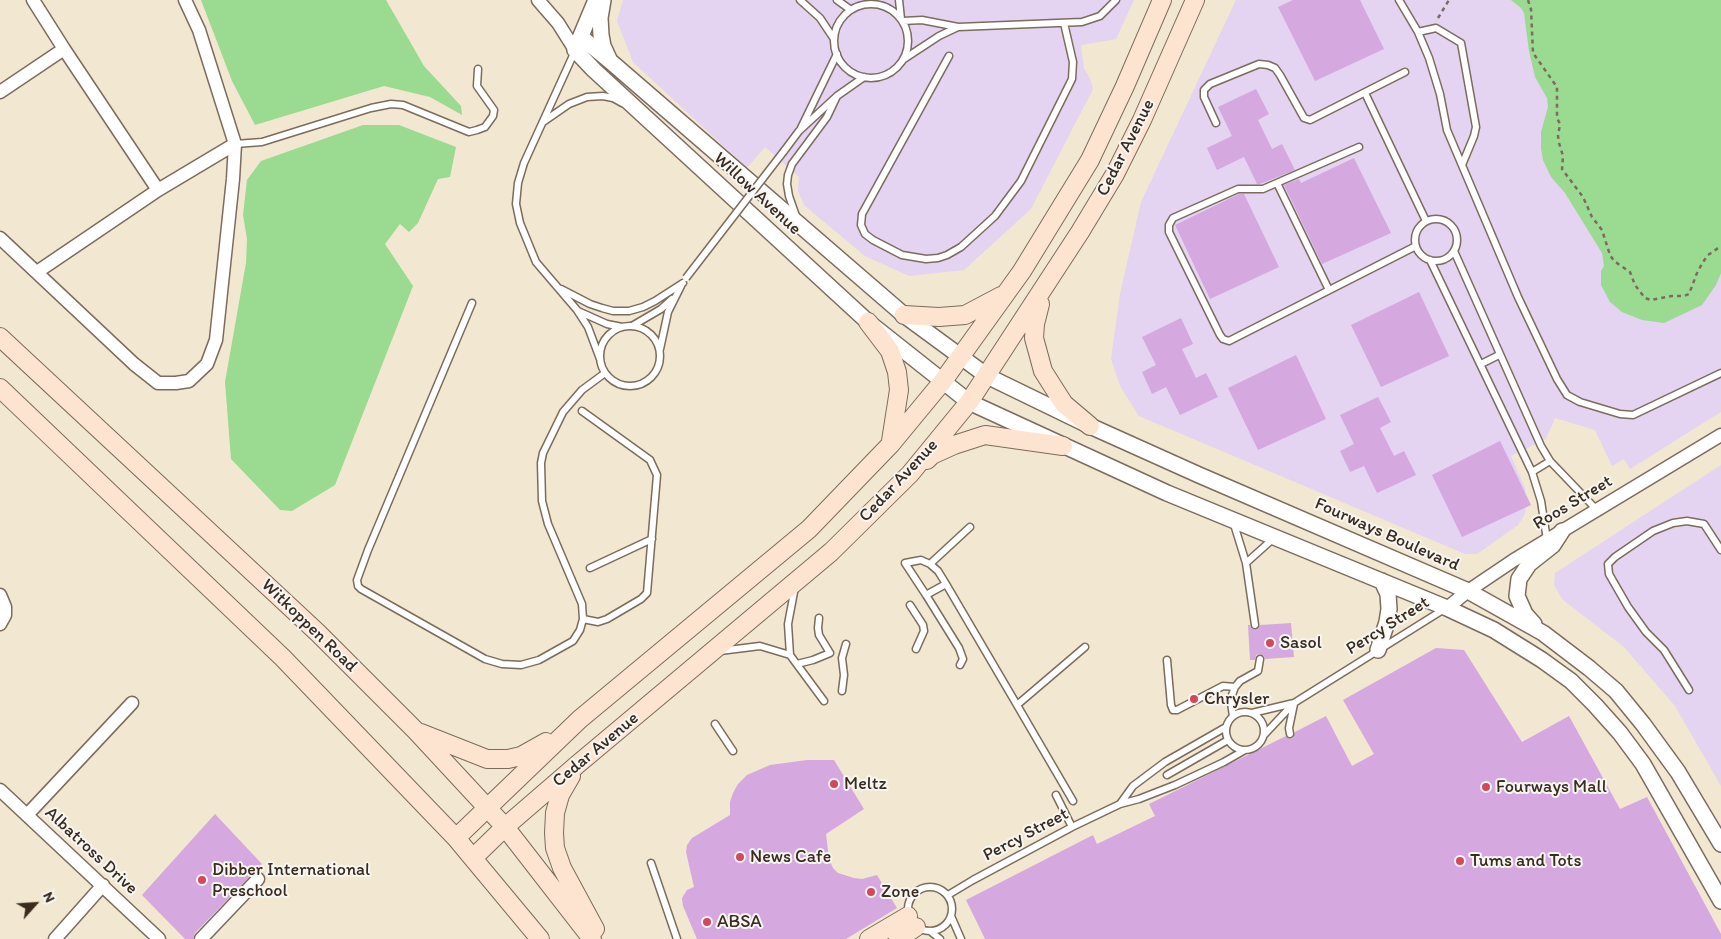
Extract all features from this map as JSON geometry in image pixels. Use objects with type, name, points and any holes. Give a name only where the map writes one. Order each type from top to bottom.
[{"type":"main road","name":"Cedar Avenue","points":[[456,838],[580,719],[810,529],[890,444],[943,381],[1022,271],[1090,160],[1125,86],[1162,0]]},
{"type":"main road","name":"Cedar Avenue","points":[[473,858],[578,764],[831,552],[910,474],[969,402],[987,376],[1048,284],[1115,174],[1142,120],[1195,0]]},
{"type":"main road","points":[[1048,284],[1038,309],[1035,324],[1034,338],[1037,353],[1043,371],[1056,393],[1064,404],[1090,426]]},
{"type":"main road","points":[[904,316],[939,317],[965,315],[1006,293]]},
{"type":"main road","points":[[868,322],[890,351],[896,372],[899,390],[890,444]]},
{"type":"main road","name":"Witkoppen Road","points":[[0,338],[318,633],[416,731],[488,807],[592,939]]},
{"type":"main road","points":[[0,388],[283,658],[456,838],[540,939]]},
{"type":"main road","points":[[910,474],[932,455],[954,445],[985,435],[1063,446]]},
{"type":"main road","points":[[416,731],[487,759],[508,759],[534,750],[580,719]]},
{"type":"main road","points":[[578,764],[560,795],[554,822],[556,848],[569,882],[600,939]]},
{"type":"main road","points":[[869,939],[918,925]]},
{"type":"main road","points":[[898,939],[918,925]]},
{"type":"street","points":[[33,0],[158,190]]},
{"type":"street","points":[[0,238],[134,364],[158,383],[189,381],[206,364],[216,340],[235,144],[199,30],[185,0]]},
{"type":"street","name":"Willow Avenue","points":[[538,0],[578,44],[594,70],[868,322],[943,381]]},
{"type":"street","points":[[578,44],[596,0]]},
{"type":"street","points":[[602,0],[601,35],[603,46],[610,61]]},
{"type":"street","name":"Willow Avenue","points":[[578,44],[610,61],[904,316],[960,358]]},
{"type":"street","points":[[0,92],[64,49]]},
{"type":"street","points":[[37,272],[158,190],[235,144]]},
{"type":"street","name":"Fourways Boulevard","points":[[960,358],[987,376],[1090,426],[1468,591],[1543,633],[1616,691],[1678,772],[1721,844]]},
{"type":"street","points":[[943,381],[969,402],[1063,446],[1168,493],[1447,608],[1494,630],[1542,660],[1571,681],[1595,705],[1644,764],[1721,901]]},
{"type":"street","name":"Roos Street","points":[[1447,608],[1468,591],[1596,509],[1721,435]]},
{"type":"street","points":[[1543,633],[1525,614],[1517,596],[1517,587],[1519,579],[1529,564],[1553,545],[1562,531]]},
{"type":"street","points":[[1378,650],[1389,609],[1388,594],[1382,581]]},
{"type":"street","points":[[0,595],[5,607],[5,615],[0,624]]},
{"type":"street","points":[[27,815],[132,703]]},
{"type":"street","name":"Albatross Drive","points":[[0,790],[159,939]]},
{"type":"street","points":[[201,939],[258,879]]},
{"type":"street","points":[[55,939],[102,886]]},
{"type":"lane","points":[[800,0],[820,18],[834,38]]},
{"type":"lane","points":[[837,0],[851,10]]},
{"type":"lane","points":[[866,0],[841,19],[836,28],[834,38],[837,54],[843,64],[852,72],[864,77],[876,78],[887,75],[896,68],[903,59],[908,47],[908,34],[902,20],[899,0]]},
{"type":"lane","points":[[859,5],[871,3],[882,5],[893,10],[902,20],[922,20],[958,27],[1082,22],[1100,16],[1116,0]]},
{"type":"lane","points":[[1398,0],[1418,32],[1429,58],[1440,94],[1447,130],[1518,297],[1557,379],[1567,395],[1580,402],[1620,414],[1633,415],[1721,373]]},
{"type":"lane","points":[[949,56],[862,214],[861,224],[865,234],[902,255],[926,259],[948,256],[961,247],[995,216],[1021,181],[1072,79],[1073,62],[1064,23]]},
{"type":"lane","points":[[903,59],[939,36],[958,27]]},
{"type":"lane","points":[[1418,32],[1433,28],[1461,43],[1476,127],[1462,165]]},
{"type":"lane","points":[[578,44],[524,163],[518,183],[516,204],[520,223],[536,262],[577,310],[588,327],[605,373],[617,384],[627,386],[637,386],[653,377],[658,369],[660,360],[662,330],[668,312],[684,281],[799,131],[837,96],[864,77]]},
{"type":"lane","points":[[799,131],[837,54]]},
{"type":"lane","points":[[1216,123],[1204,97],[1204,90],[1210,84],[1259,64],[1274,68],[1280,75],[1304,118],[1310,120],[1404,72]]},
{"type":"lane","points":[[235,144],[262,142],[371,108],[392,104],[403,105],[469,132],[477,130],[485,127],[493,116],[494,110],[477,86],[478,69]]},
{"type":"lane","points":[[1365,93],[1426,221]]},
{"type":"lane","points":[[543,122],[569,104],[587,97],[603,96],[613,98],[637,110]]},
{"type":"lane","points":[[805,231],[796,216],[789,196],[788,175],[792,164],[827,117],[837,96]]},
{"type":"lane","points":[[1359,147],[1263,188],[1238,189],[1173,218],[1169,225],[1169,232],[1220,335],[1223,339],[1229,341],[1416,246]]},
{"type":"lane","points":[[1277,182],[1329,290]]},
{"type":"lane","points":[[1454,251],[1444,259],[1437,261],[1424,257],[1416,246],[1416,231],[1426,221],[1433,219],[1440,219],[1452,226],[1457,238],[1454,251],[1541,446],[1550,461],[1596,509]]},
{"type":"lane","points":[[1430,260],[1532,472],[1541,501],[1547,540]]},
{"type":"lane","points":[[557,287],[590,304],[613,311],[629,311],[655,301],[684,281]]},
{"type":"lane","points":[[632,326],[661,310],[677,295]]},
{"type":"lane","points":[[472,303],[357,580],[358,586],[380,601],[485,659],[502,664],[520,665],[539,660],[573,642],[580,630],[583,619],[582,604],[548,524],[542,501],[541,463],[543,452],[563,412],[582,390],[605,373]]},
{"type":"lane","points":[[577,310],[607,324],[622,327],[632,326],[642,329],[650,334],[660,350]]},
{"type":"lane","points":[[600,359],[605,339],[612,332],[622,327]]},
{"type":"lane","points":[[1481,364],[1499,355]]},
{"type":"lane","points":[[582,411],[650,460],[657,476],[647,592],[641,599],[607,619],[598,622],[583,619]]},
{"type":"lane","points":[[1532,472],[1550,461]]},
{"type":"lane","points":[[1233,520],[1246,563],[1255,625]]},
{"type":"lane","points":[[1689,690],[1664,650],[1646,632],[1628,607],[1609,574],[1608,564],[1615,557],[1653,531],[1673,523],[1687,521],[1704,524],[1719,542],[1721,550]]},
{"type":"lane","points":[[930,564],[970,527]]},
{"type":"lane","points":[[1246,563],[1275,538]]},
{"type":"lane","points":[[590,568],[652,539]]},
{"type":"lane","points":[[960,665],[963,659],[959,648],[905,563],[921,560],[930,564],[938,571],[1073,801]]},
{"type":"lane","points":[[796,581],[788,624],[790,655],[824,701]]},
{"type":"lane","points":[[926,595],[946,584]]},
{"type":"lane","points":[[910,605],[923,625],[924,631],[916,649]]},
{"type":"lane","name":"Percy Street","points":[[948,896],[973,880],[1072,827],[1120,804],[1175,785],[1245,750],[1257,746],[1264,735],[1294,703],[1447,608]]},
{"type":"lane","points":[[797,664],[830,653],[819,635],[819,618]]},
{"type":"lane","points":[[842,691],[844,675],[842,658],[846,644]]},
{"type":"lane","points":[[712,652],[760,646],[790,655]]},
{"type":"lane","points":[[1016,705],[1085,647]]},
{"type":"lane","points":[[1233,716],[1231,703],[1235,687],[1240,681],[1258,671],[1260,659]]},
{"type":"lane","points":[[1167,660],[1173,710],[1177,710],[1223,686],[1235,687]]},
{"type":"lane","points":[[1290,734],[1289,728],[1294,703]]},
{"type":"lane","name":"Percy Street","points":[[1120,804],[1132,786],[1165,762],[1226,727],[1233,716],[1294,703]]},
{"type":"lane","points":[[1252,713],[1262,722],[1264,735]]},
{"type":"lane","points":[[715,724],[733,751]]},
{"type":"lane","points":[[1226,727],[1228,740],[1238,749],[1245,750]]},
{"type":"lane","points":[[1167,775],[1228,740]]},
{"type":"lane","points":[[1056,795],[1072,827]]},
{"type":"lane","points":[[650,863],[676,939]]},
{"type":"lane","points":[[940,939],[918,925],[908,902],[911,895],[922,887],[936,888],[948,896],[951,902],[951,916],[961,939]]},
{"type":"lane","points":[[918,925],[943,927],[951,916]]},
{"type":"path","points":[[1433,28],[1449,0]]},
{"type":"path","points":[[1528,0],[1531,8],[1533,53],[1556,87],[1557,118],[1560,124],[1558,144],[1563,156],[1562,169],[1583,197],[1592,218],[1602,230],[1610,255],[1630,272],[1635,285],[1645,298],[1650,300],[1689,294],[1696,273],[1703,262],[1721,246]]},
{"type":"shaded area","points":[[623,0],[1134,0],[1116,39],[1081,45],[1084,69],[1090,78],[1093,89],[1031,209],[964,270],[909,276],[865,256],[804,205],[798,191],[799,177],[765,147],[747,168],[633,62],[617,21]]},
{"type":"shaded area","points":[[1236,0],[1721,0],[1721,412],[1630,469],[1624,459],[1612,466],[1595,430],[1555,418],[1546,439],[1511,456],[1525,488],[1525,514],[1518,525],[1477,554],[1465,554],[1139,416],[1120,386],[1111,359],[1120,294],[1141,202]]},
{"type":"shaded area","points":[[1721,465],[1721,786],[1675,706],[1624,647],[1563,600],[1554,585],[1555,573]]},
{"type":"green space","points":[[201,0],[386,0],[424,66],[461,106],[462,115],[430,97],[384,86],[255,125],[232,81]]},
{"type":"green space","points":[[1511,0],[1721,0],[1721,273],[1716,285],[1702,305],[1664,323],[1642,320],[1622,312],[1610,302],[1601,285],[1601,271],[1604,266],[1602,253],[1565,193],[1551,177],[1543,160],[1541,132],[1548,107],[1547,98],[1535,77],[1529,51],[1524,13]]},
{"type":"green space","points":[[363,125],[399,125],[456,147],[450,177],[438,179],[418,223],[409,232],[400,224],[385,244],[413,286],[335,485],[292,511],[280,510],[231,459],[225,382],[246,263],[247,239],[243,215],[247,180],[261,161]]},
{"type":"building","points":[[1293,0],[1360,0],[1384,49],[1315,81],[1278,7]]},
{"type":"building","points":[[1256,89],[1269,114],[1258,120],[1272,149],[1282,144],[1295,170],[1260,184],[1257,184],[1244,157],[1217,170],[1207,148],[1232,136],[1218,107]]},
{"type":"building","points":[[1354,158],[1391,233],[1322,264],[1284,185],[1299,179],[1301,183]]},
{"type":"building","points":[[1239,194],[1244,194],[1279,267],[1210,299],[1175,225]]},
{"type":"building","points":[[1419,292],[1449,356],[1381,387],[1351,325]]},
{"type":"building","points":[[1181,318],[1193,344],[1182,349],[1196,378],[1206,373],[1218,397],[1180,415],[1166,387],[1152,394],[1142,372],[1156,365],[1142,337]]},
{"type":"building","points":[[1296,355],[1326,419],[1258,450],[1228,388]]},
{"type":"building","points":[[1378,397],[1391,422],[1380,428],[1394,456],[1404,451],[1416,475],[1377,493],[1364,466],[1350,472],[1340,451],[1354,444],[1340,415]]},
{"type":"building","points":[[1500,441],[1531,505],[1462,537],[1432,475]]},
{"type":"building","points":[[1291,623],[1294,657],[1265,659],[1260,654],[1256,655],[1255,660],[1250,660],[1248,625],[1255,630],[1260,625]]},
{"type":"building","name":"Fourways Mall","points":[[1436,648],[1464,650],[1522,742],[1569,716],[1620,809],[1647,797],[1721,934],[1721,939],[985,939],[966,900],[1093,835],[1097,844],[1155,816],[1149,804],[1286,736],[1289,739],[1293,738],[1295,732],[1326,716],[1352,766],[1374,754],[1343,700]]},
{"type":"building","points":[[807,760],[834,760],[864,809],[826,834],[829,859],[833,868],[838,873],[854,878],[862,879],[877,875],[897,908],[846,939],[697,939],[683,906],[682,898],[687,890],[694,887],[686,852],[687,845],[692,838],[730,815],[730,802],[733,793],[738,784],[747,775],[770,765]]},
{"type":"building","name":"Dibber International Preschool","points":[[215,814],[262,864],[195,933],[193,939],[185,939],[142,895]]},
{"type":"place","name":"Sasol","points":[[1270,643]]},
{"type":"place","name":"Chrysler","points":[[1194,699]]},
{"type":"place","name":"Meltz","points":[[834,784]]},
{"type":"place","name":"Fourways Mall","points":[[1486,787]]},
{"type":"place","name":"News Cafe","points":[[740,857]]},
{"type":"place","name":"Tums and Tots","points":[[1460,861]]},
{"type":"place","name":"Dibber International Preschool","points":[[202,880]]},
{"type":"place","name":"Zone","points":[[871,892]]},
{"type":"place","name":"ABSA","points":[[707,922]]}]
